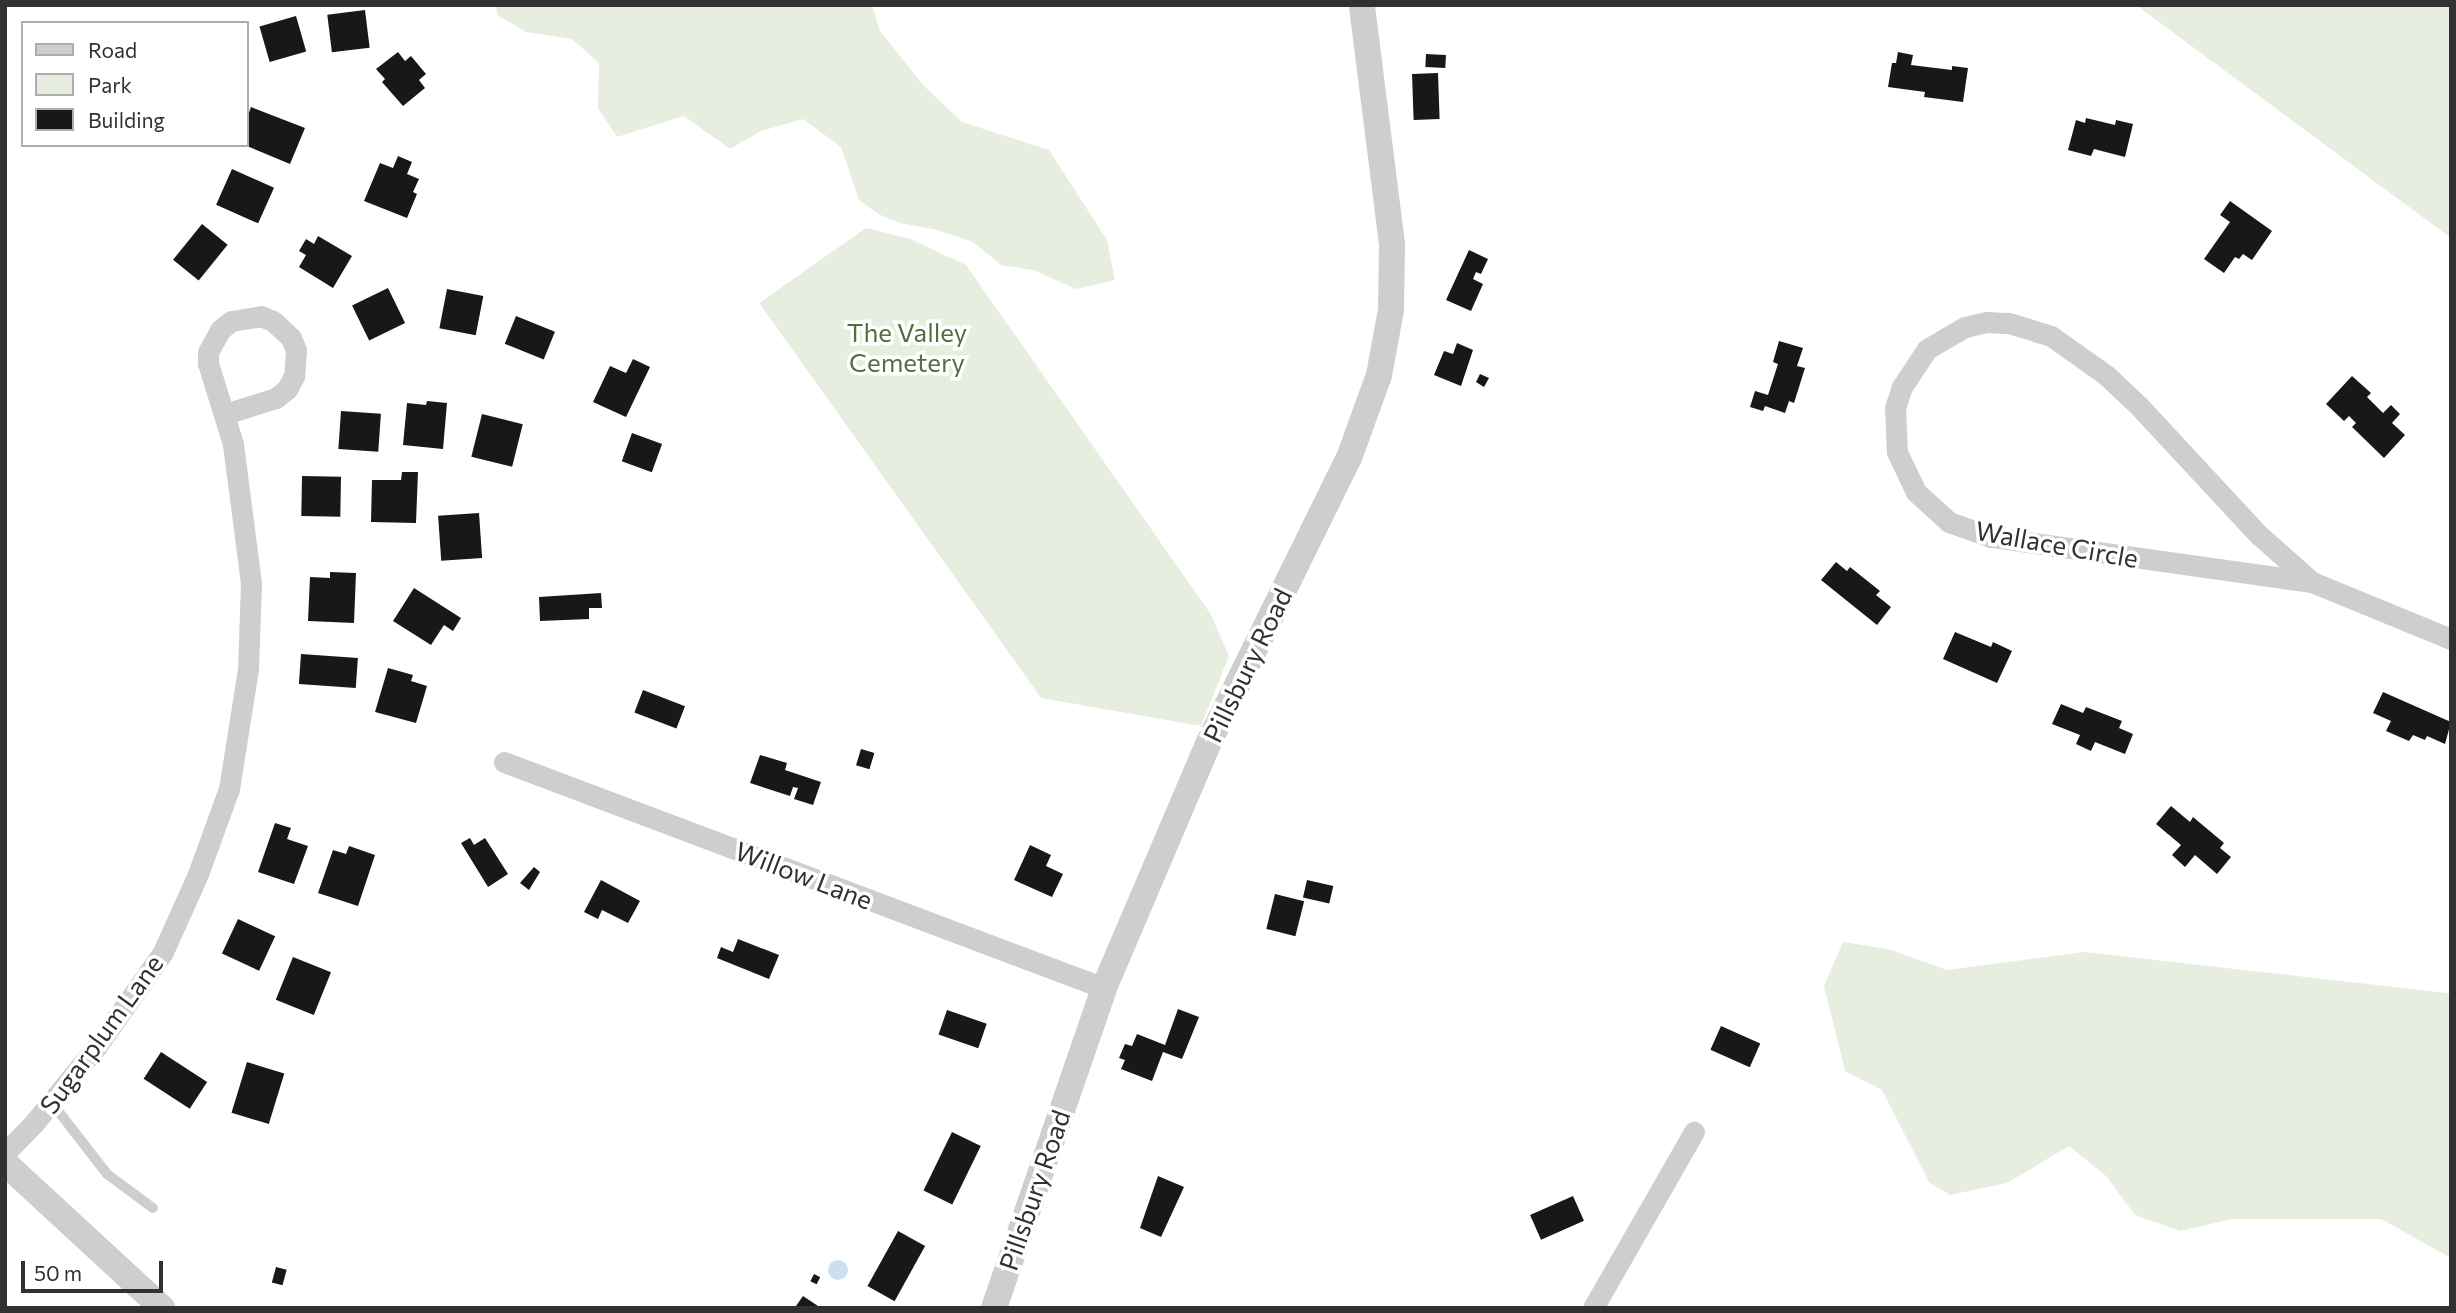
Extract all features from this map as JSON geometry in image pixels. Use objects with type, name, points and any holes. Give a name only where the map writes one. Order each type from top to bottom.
[{"type":"street","name":"Pillsbury Road","points":[[993,1308],[1104,988],[1209,742],[1349,458],[1379,375],[1391,310],[1392,244],[1362,5]]},
{"type":"street","name":"Sugarplum Lane","points":[[5,1153],[51,1103],[132,1000],[163,951],[198,874],[229,789],[248,669],[251,583],[238,473],[225,414],[208,363],[212,341],[231,321],[261,316],[273,321],[283,328],[296,350],[294,376],[287,389],[276,398],[225,414]]},
{"type":"street","name":"Wallace Circle","points":[[2312,582],[2259,535],[2138,405],[2080,354],[2051,336],[2010,323],[1987,322],[1965,327],[1927,349],[1902,387],[1895,408],[1897,452],[1916,492],[1949,522],[1991,537],[2254,577],[2312,582],[2451,639]]},
{"type":"street","name":"Willow Lane","points":[[504,762],[1104,988]]},
{"type":"street","points":[[1594,1308],[1694,1132]]},
{"type":"street","points":[[5,1163],[162,1308]]},
{"type":"lane","points":[[51,1103],[107,1174],[153,1208]]},
{"type":"green space","points":[[496,5],[872,5],[880,31],[923,85],[962,122],[1049,150],[1107,240],[1115,280],[1076,289],[1033,270],[1001,265],[973,242],[937,230],[900,223],[878,214],[859,200],[841,147],[803,119],[761,131],[730,149],[684,116],[617,137],[598,108],[599,63],[572,39],[526,32],[497,15]]},
{"type":"green space","points":[[2136,5],[2451,5],[2451,238]]},
{"type":"green space","name":"The Valley Cemetery","points":[[866,228],[910,239],[966,265],[1210,613],[1229,656],[1201,726],[1041,698],[759,303]]},
{"type":"green space","points":[[1843,942],[1888,949],[1947,970],[2084,952],[2451,995],[2451,1258],[2381,1219],[2232,1219],[2180,1231],[2135,1215],[2106,1176],[2069,1146],[2007,1183],[1950,1195],[1929,1182],[1882,1090],[1845,1071],[1824,986]]},
{"type":"water","points":[[838,1260],[845,1263],[848,1270],[845,1277],[838,1280],[831,1277],[828,1270],[831,1263]]},
{"type":"building","points":[[365,10],[370,48],[332,52],[327,15]]},
{"type":"building","points":[[296,16],[306,52],[270,62],[259,26]]},
{"type":"building","points":[[398,52],[405,61],[411,56],[426,74],[419,80],[425,88],[403,106],[382,82],[385,79],[376,69]]},
{"type":"building","points":[[1898,52],[1913,55],[1911,65],[1952,70],[1952,66],[1968,68],[1963,102],[1924,97],[1925,92],[1888,87],[1892,63],[1896,63]]},
{"type":"building","points":[[1426,54],[1446,55],[1445,68],[1425,67]]},
{"type":"building","points":[[1438,73],[1440,119],[1414,120],[1412,74]]},
{"type":"building","points":[[251,107],[305,128],[290,164],[248,146],[248,115]]},
{"type":"building","points":[[2086,118],[2115,125],[2116,120],[2133,124],[2125,157],[2094,149],[2091,156],[2068,150],[2076,120],[2085,123]]},
{"type":"building","points":[[398,156],[412,162],[407,174],[419,179],[413,192],[417,194],[407,218],[364,201],[380,163],[393,168]]},
{"type":"building","points":[[232,169],[274,188],[258,223],[216,205]]},
{"type":"building","points":[[2230,201],[2272,231],[2252,260],[2243,254],[2239,259],[2235,257],[2224,273],[2204,259],[2230,222],[2220,215]]},
{"type":"building","points":[[202,224],[228,245],[199,281],[173,260]]},
{"type":"building","points":[[318,236],[352,256],[333,288],[299,267],[306,255],[299,251],[306,239],[314,244]]},
{"type":"building","points":[[1469,250],[1488,259],[1481,274],[1476,272],[1473,279],[1483,284],[1471,311],[1446,300]]},
{"type":"building","points":[[388,288],[405,323],[369,341],[352,306]]},
{"type":"building","points":[[447,289],[483,296],[476,335],[439,328]]},
{"type":"building","points":[[516,316],[555,332],[544,360],[505,344]]},
{"type":"building","points":[[1779,341],[1803,348],[1797,366],[1805,368],[1794,403],[1789,401],[1785,413],[1765,406],[1763,411],[1750,407],[1755,391],[1768,395],[1778,364],[1773,362]]},
{"type":"building","points":[[1457,343],[1473,350],[1461,386],[1434,375],[1444,351],[1453,354]]},
{"type":"building","points":[[633,359],[650,367],[626,417],[593,402],[610,366],[626,373]]},
{"type":"building","points":[[1480,374],[1489,378],[1484,387],[1476,382]]},
{"type":"building","points":[[2352,376],[2371,393],[2367,397],[2383,413],[2391,405],[2400,414],[2392,423],[2405,435],[2384,458],[2352,427],[2356,423],[2349,416],[2344,421],[2326,404]]},
{"type":"building","points":[[427,401],[447,403],[443,449],[403,445],[407,403],[426,405]]},
{"type":"building","points":[[341,411],[381,414],[378,452],[338,449]]},
{"type":"building","points":[[482,414],[523,424],[512,467],[471,457]]},
{"type":"building","points":[[632,433],[662,444],[652,472],[622,461]]},
{"type":"building","points":[[402,472],[418,472],[416,523],[371,522],[372,480],[401,480]]},
{"type":"building","points":[[302,476],[341,477],[340,517],[301,516]]},
{"type":"building","points":[[479,513],[482,558],[441,561],[438,516]]},
{"type":"building","points":[[1836,562],[1847,571],[1850,567],[1880,591],[1876,595],[1891,607],[1877,625],[1821,580]]},
{"type":"building","points":[[330,572],[356,573],[354,623],[308,621],[310,577],[330,578]]},
{"type":"building","points":[[414,588],[461,618],[453,631],[444,625],[431,645],[393,621]]},
{"type":"building","points":[[601,593],[602,608],[589,608],[589,619],[540,621],[539,597]]},
{"type":"building","points":[[1955,632],[1991,647],[1993,642],[2012,651],[1997,683],[1943,659]]},
{"type":"building","points":[[301,654],[358,658],[356,688],[299,684]]},
{"type":"building","points":[[388,668],[413,675],[411,681],[427,686],[416,723],[375,712]]},
{"type":"building","points":[[643,690],[685,706],[676,729],[634,712]]},
{"type":"building","points":[[2383,692],[2451,722],[2445,744],[2427,736],[2425,740],[2413,735],[2409,741],[2386,731],[2391,721],[2373,713]]},
{"type":"building","points":[[2061,704],[2083,713],[2086,707],[2122,721],[2119,728],[2133,734],[2125,754],[2095,742],[2091,751],[2076,744],[2080,735],[2052,724]]},
{"type":"building","points":[[861,749],[874,753],[869,769],[856,765]]},
{"type":"building","points":[[760,755],[787,763],[785,770],[821,782],[813,805],[794,799],[798,788],[793,787],[790,796],[750,783]]},
{"type":"building","points":[[2171,806],[2190,822],[2193,817],[2224,843],[2220,848],[2231,857],[2217,874],[2195,855],[2185,867],[2172,855],[2181,845],[2156,824]]},
{"type":"building","points":[[275,823],[291,828],[287,839],[308,846],[294,884],[258,872]]},
{"type":"building","points":[[470,838],[474,845],[485,838],[508,874],[488,887],[461,843]]},
{"type":"building","points":[[1030,845],[1051,855],[1046,866],[1063,874],[1052,897],[1014,880]]},
{"type":"building","points":[[349,846],[375,855],[358,906],[318,893],[333,850],[346,854]]},
{"type":"building","points":[[534,867],[540,872],[529,890],[520,883]]},
{"type":"building","points":[[601,880],[640,901],[628,923],[602,910],[598,919],[584,912]]},
{"type":"building","points":[[1307,880],[1333,886],[1329,904],[1303,898]]},
{"type":"building","points":[[1275,894],[1304,901],[1295,936],[1266,929]]},
{"type":"building","points":[[238,919],[275,936],[259,971],[222,953]]},
{"type":"building","points":[[738,939],[779,955],[769,979],[717,958],[721,947],[733,952]]},
{"type":"building","points":[[293,957],[331,972],[314,1015],[276,1000]]},
{"type":"building","points":[[1178,1009],[1199,1017],[1182,1059],[1163,1052],[1152,1081],[1121,1069],[1125,1060],[1119,1058],[1125,1044],[1132,1046],[1137,1034],[1165,1045]]},
{"type":"building","points":[[947,1010],[987,1024],[978,1048],[939,1035]]},
{"type":"building","points":[[1721,1026],[1760,1043],[1750,1067],[1710,1050]]},
{"type":"building","points":[[161,1052],[207,1082],[190,1109],[144,1079]]},
{"type":"building","points":[[247,1062],[284,1073],[269,1124],[232,1113]]},
{"type":"building","points":[[952,1132],[981,1146],[952,1204],[924,1190]]},
{"type":"building","points":[[1158,1176],[1184,1187],[1161,1237],[1140,1228]]},
{"type":"building","points":[[1573,1196],[1584,1221],[1541,1240],[1530,1215]]},
{"type":"building","points":[[898,1231],[925,1246],[895,1301],[867,1286]]},
{"type":"building","points":[[276,1267],[287,1270],[282,1285],[272,1282]]},
{"type":"building","points":[[814,1274],[820,1277],[817,1284],[810,1281]]},
{"type":"building","points":[[803,1296],[818,1306],[817,1308],[796,1306]]}]
